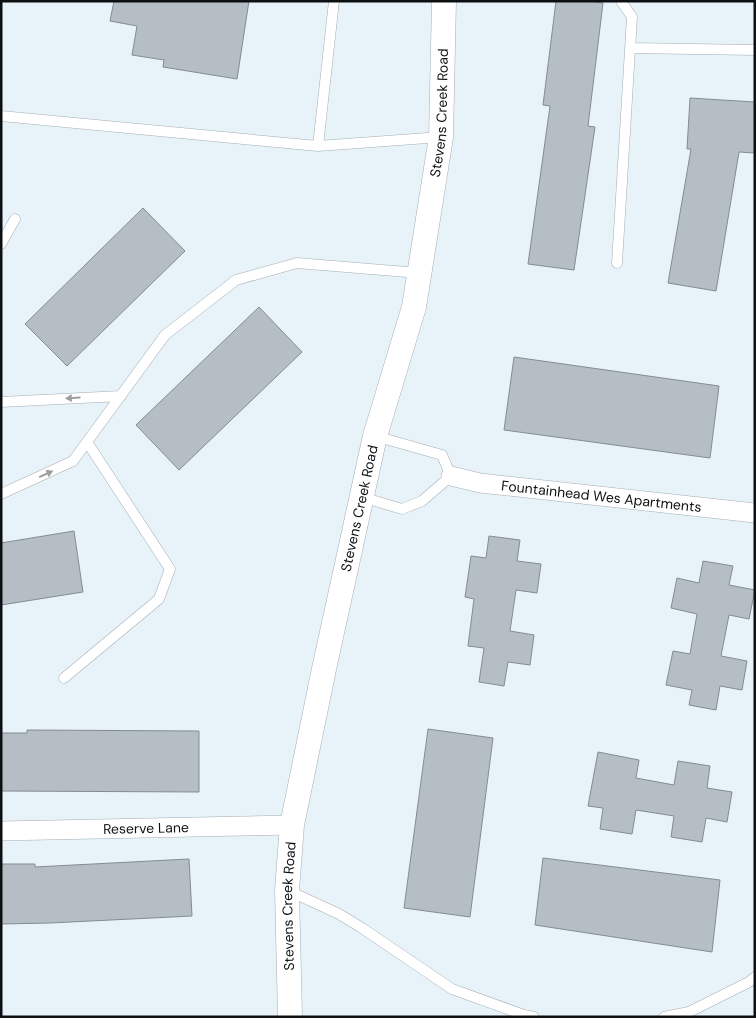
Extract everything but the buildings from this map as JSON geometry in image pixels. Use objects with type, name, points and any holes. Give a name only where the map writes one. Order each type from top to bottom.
[{"type":"street","name":"Stevens Creek Road","points":[[290,1017],[288,890],[292,825],[375,436],[414,307],[441,136],[444,1]]},
{"type":"street","name":"Fountainhead Wes Apartments","points":[[451,476],[480,483],[755,513]]},
{"type":"street","name":"Reserve Lane","points":[[1,831],[292,825]]},
{"type":"lane","points":[[318,146],[334,1]]},
{"type":"lane","points":[[617,263],[632,17],[621,1]]},
{"type":"lane","points":[[630,48],[755,50]]},
{"type":"lane","points":[[1,116],[318,146],[441,136]]},
{"type":"lane","points":[[1,244],[15,219]]},
{"type":"lane","points":[[1,494],[73,461],[165,335],[236,280],[297,263],[419,272]]},
{"type":"lane","points":[[1,402],[121,396]]},
{"type":"lane","points":[[362,497],[402,509],[422,501],[451,476],[442,455],[375,436]]},
{"type":"lane","points":[[64,678],[159,599],[170,569],[87,442]]},
{"type":"lane","points":[[288,890],[339,914],[452,989],[534,1017]]},
{"type":"lane","points":[[664,1017],[689,1012],[749,982],[755,977]]}]
